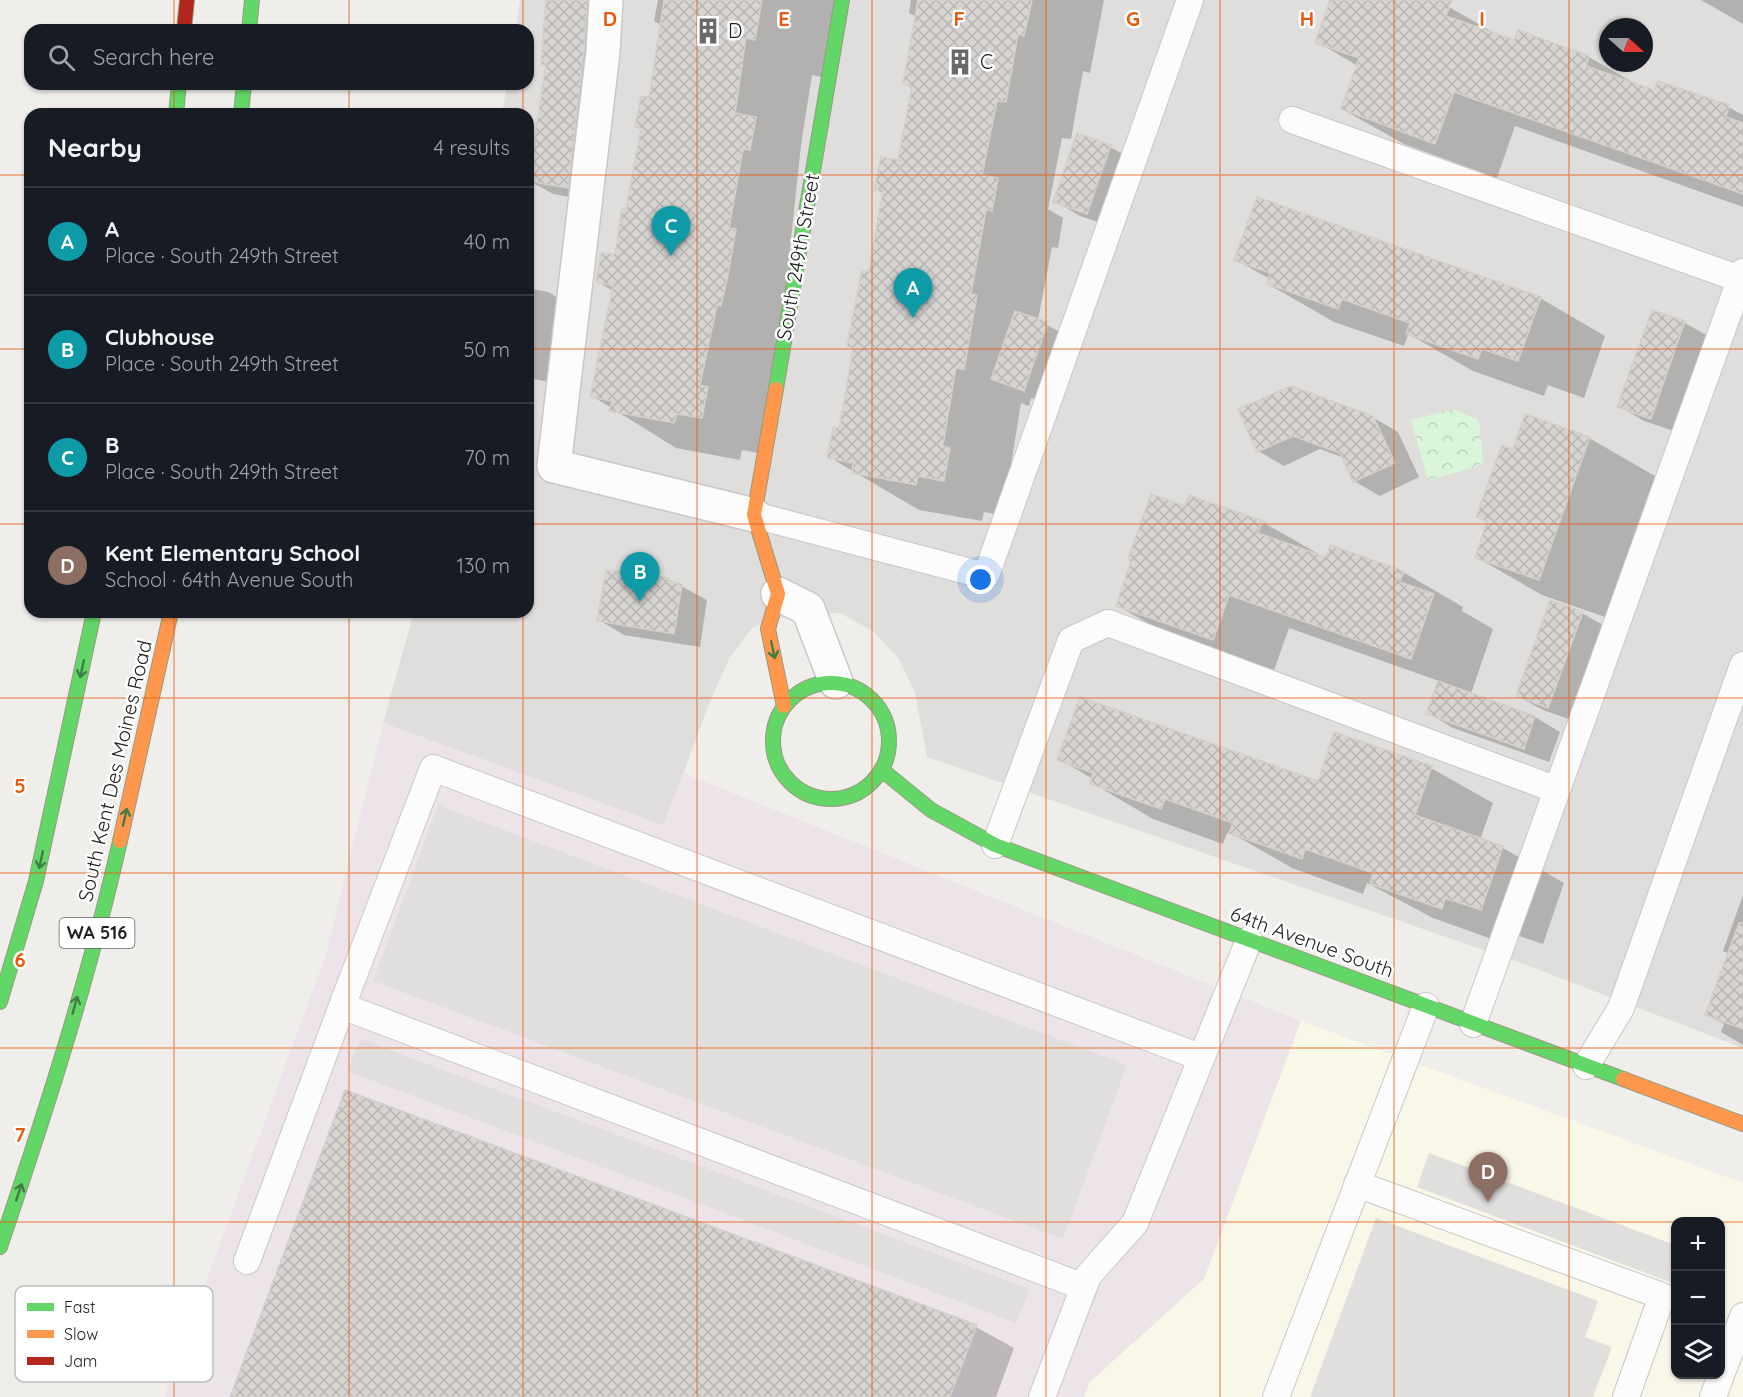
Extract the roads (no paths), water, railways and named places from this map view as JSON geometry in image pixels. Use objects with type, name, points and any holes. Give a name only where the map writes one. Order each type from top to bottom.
[{"type":"main road","points":[[185,24],[187,0]]},
{"type":"main road","points":[[250,24],[252,0]]},
{"type":"main road","name":"South 249th Street","points":[[754,515],[842,0]]},
{"type":"main road","points":[[177,108],[178,90]]},
{"type":"main road","points":[[242,108],[243,90]]},
{"type":"main road","points":[[754,515],[778,594],[768,629],[784,706]]},
{"type":"main road","points":[[0,1002],[36,881],[93,618]]},
{"type":"main road","name":"South Kent Des Moines Road","points":[[0,1247],[33,1149],[107,897],[170,618]]},
{"type":"main road","points":[[836,682],[855,687],[872,698],[883,713],[889,732],[889,742],[882,770],[869,785],[854,794],[836,799],[817,797],[800,790],[786,777],[777,761],[773,743],[776,724],[784,706],[799,693],[816,684],[836,682]]},
{"type":"main road","name":"64th Avenue South","points":[[882,770],[931,810],[994,845],[1743,1124]]},
{"type":"street","points":[[606,0],[603,52],[554,465],[754,515]]},
{"type":"street","points":[[778,594],[808,609],[836,682]]},
{"type":"lane","points":[[754,515],[986,576],[1190,0]]},
{"type":"lane","points":[[1292,120],[1742,275],[1473,1024]]},
{"type":"lane","points":[[994,845],[1071,640],[1108,623],[1557,790]]},
{"type":"lane","points":[[1586,1066],[1621,1008],[1743,665]]},
{"type":"lane","points":[[247,1262],[432,768],[1200,1057]]},
{"type":"lane","points":[[1042,1397],[1088,1276],[1135,1223],[1249,940]]},
{"type":"lane","points":[[342,1006],[1084,1287]]},
{"type":"lane","points":[[1276,1397],[1426,1006]]},
{"type":"lane","points":[[1357,1184],[1662,1296],[1626,1397]]},
{"type":"lane","points":[[1713,1397],[1743,1316]]},
{"type":"place","name":"D","points":[[708,31]]},
{"type":"place","name":"C","points":[[960,62]]},
{"type":"place","name":"B","points":[[671,256]]},
{"type":"place","name":"A","points":[[913,318]]},
{"type":"place","name":"Clubhouse","points":[[640,602]]},
{"type":"place","name":"Kent Elementary School","points":[[1488,1202]]}]
